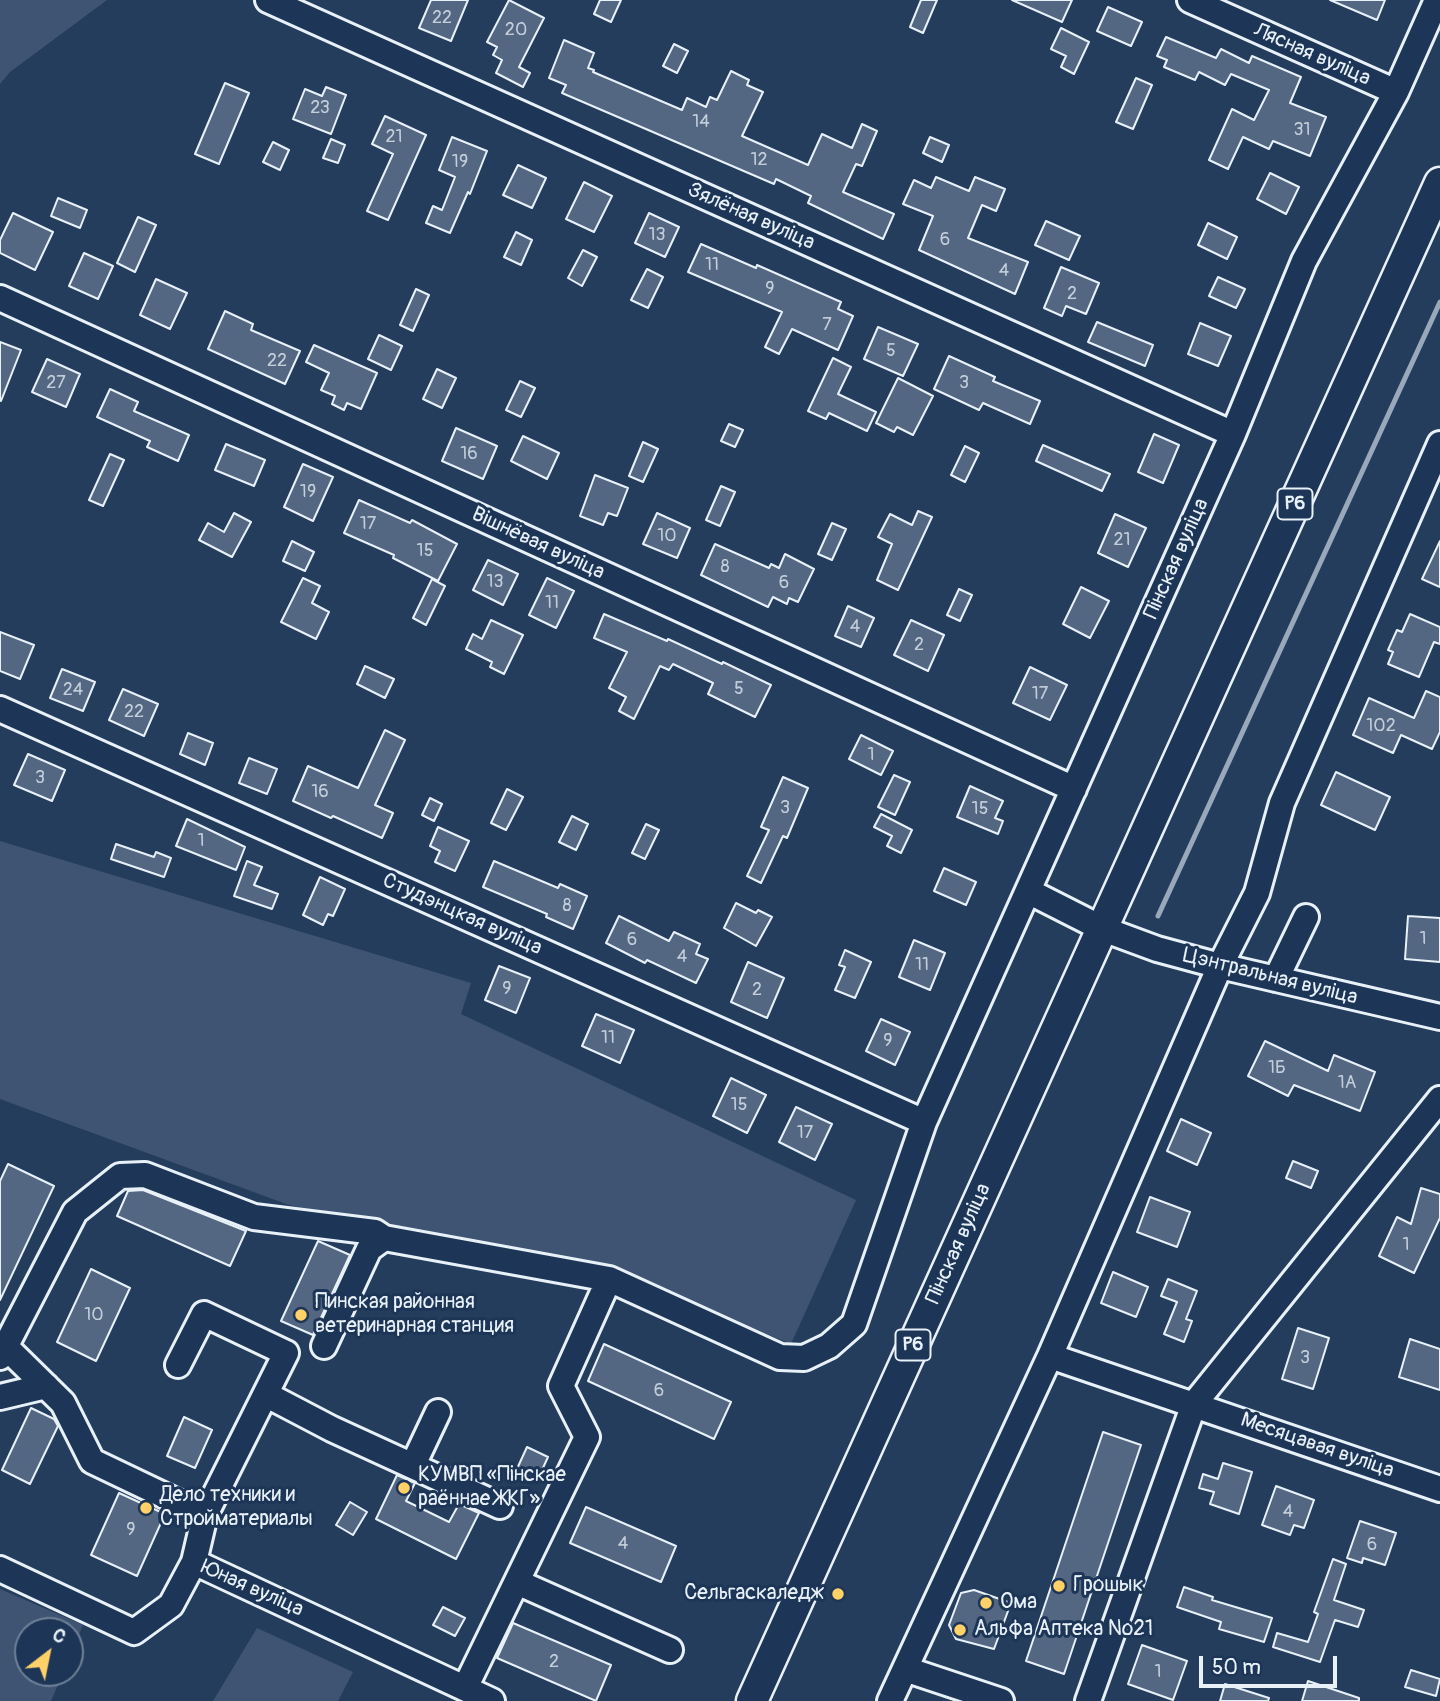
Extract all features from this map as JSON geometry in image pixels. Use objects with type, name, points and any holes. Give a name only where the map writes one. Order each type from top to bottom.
[{"type":"main road","name":"Пінская вуліца","points":[[752,1701],[1440,183]]},
{"type":"street","name":"Зялёная вуліца","points":[[268,0],[1233,434]]},
{"type":"street","name":"Лясная вуліца","points":[[1190,0],[1396,92]]},
{"type":"street","name":"Пінская вуліца","points":[[609,1279],[780,1357],[804,1358],[829,1346],[854,1324],[924,1122],[1233,434],[1304,261],[1396,92],[1437,0]]},
{"type":"street","name":"Вішнёвая вуліца","points":[[1,299],[1074,789]]},
{"type":"street","points":[[890,1701],[1050,1356],[1220,966],[1257,893],[1282,803],[1440,444]]},
{"type":"street","name":"Студэнцкая вуліца","points":[[0,709],[924,1122]]},
{"type":"street","name":"Цэнтральная вуліца","points":[[1028,891],[1102,929],[1157,949],[1440,1017]]},
{"type":"street","points":[[1276,979],[1306,917]]},
{"type":"street","points":[[1088,1701],[1194,1404],[1440,1099]]},
{"type":"street","points":[[205,1515],[92,1461],[63,1403],[2,1350],[75,1212],[120,1176],[145,1175],[254,1217],[375,1232],[384,1238],[609,1279],[561,1386],[587,1437],[465,1688]]},
{"type":"street","points":[[324,1346],[369,1249],[384,1238]]},
{"type":"street","points":[[178,1365],[204,1314],[286,1353],[205,1515],[194,1562]]},
{"type":"street","name":"Месяцавая вуліца","points":[[1050,1356],[1440,1489]]},
{"type":"street","points":[[0,1397],[46,1386]]},
{"type":"street","points":[[267,1395],[332,1429],[500,1506]]},
{"type":"street","points":[[413,1465],[438,1412]]},
{"type":"street","name":"Юная вуліца","points":[[0,1569],[134,1632],[171,1605],[194,1562],[492,1701]]},
{"type":"street","points":[[517,1581],[670,1650]]},
{"type":"street","points":[[905,1669],[1001,1701]]},
{"type":"shaded area","points":[[0,0],[107,0],[10,72],[0,84]]},
{"type":"shaded area","points":[[0,841],[471,983],[461,1014],[856,1200],[791,1344],[604,1269],[289,1205],[0,1099]]},
{"type":"shaded area","points":[[0,1589],[65,1617],[14,1617],[14,1687],[57,1687],[51,1701],[0,1701]]},
{"type":"shaded area","points":[[257,1628],[353,1672],[338,1701],[213,1701]]},
{"type":"building","points":[[431,0],[468,0],[451,41],[419,28]]},
{"type":"building","points":[[509,0],[544,18],[519,67],[530,73],[523,87],[496,73],[502,60],[493,55],[497,47],[487,42]]},
{"type":"building","points":[[600,0],[621,0],[611,22],[594,14]]},
{"type":"building","points":[[921,0],[937,0],[923,33],[910,27]]},
{"type":"building","points":[[1012,0],[1072,0],[1062,22]]},
{"type":"building","points":[[1330,0],[1385,0],[1377,20]]},
{"type":"building","points":[[1108,7],[1142,22],[1131,46],[1097,31]]},
{"type":"building","points":[[1061,28],[1089,42],[1074,74],[1061,67],[1066,56],[1051,49]]},
{"type":"building","points":[[1166,37],[1216,58],[1221,49],[1249,63],[1252,56],[1301,77],[1290,103],[1326,117],[1310,156],[1273,141],[1269,149],[1243,137],[1228,169],[1209,160],[1232,109],[1254,120],[1269,90],[1231,74],[1225,85],[1199,72],[1195,80],[1164,67],[1167,60],[1157,56]]},
{"type":"building","points":[[564,40],[594,53],[588,68],[594,70],[593,72],[682,110],[687,98],[706,107],[710,97],[717,100],[731,71],[749,80],[747,85],[763,92],[742,136],[808,165],[822,134],[852,148],[862,124],[877,131],[862,166],[856,164],[843,192],[894,214],[883,239],[808,203],[811,196],[776,179],[774,184],[562,93],[566,85],[549,78]]},
{"type":"building","points":[[674,44],[688,51],[677,73],[663,66]]},
{"type":"building","points":[[1136,78],[1152,85],[1133,129],[1116,122]]},
{"type":"building","points":[[225,83],[249,93],[219,164],[195,154]]},
{"type":"building","points":[[326,87],[346,95],[331,134],[293,119],[305,89],[322,96]]},
{"type":"building","points":[[385,116],[426,135],[388,220],[367,211],[393,154],[372,144]]},
{"type":"building","points":[[452,137],[487,151],[470,194],[468,192],[450,233],[426,223],[433,206],[442,210],[455,177],[439,170]]},
{"type":"building","points":[[930,137],[949,145],[942,162],[923,153]]},
{"type":"building","points":[[331,139],[345,145],[338,163],[323,158]]},
{"type":"building","points":[[273,142],[289,150],[280,170],[263,162]]},
{"type":"building","points":[[518,165],[546,178],[532,208],[503,195]]},
{"type":"building","points":[[1270,173],[1299,187],[1286,214],[1257,199]]},
{"type":"building","points":[[936,177],[969,191],[975,177],[1005,189],[996,211],[982,205],[968,238],[1028,262],[1015,294],[919,250],[933,216],[903,204],[914,180],[931,188]]},
{"type":"building","points":[[584,182],[612,196],[594,232],[566,219]]},
{"type":"building","points":[[58,198],[87,210],[80,228],[51,216]]},
{"type":"building","points":[[13,213],[53,232],[35,270],[0,253],[0,240]]},
{"type":"building","points":[[649,213],[679,227],[665,257],[635,243]]},
{"type":"building","points":[[138,217],[156,225],[135,272],[117,263]]},
{"type":"building","points":[[1046,221],[1080,236],[1069,260],[1035,245]]},
{"type":"building","points":[[1208,223],[1237,237],[1227,259],[1198,245]]},
{"type":"building","points":[[516,232],[532,240],[521,265],[504,257]]},
{"type":"building","points":[[701,244],[841,302],[838,309],[853,316],[838,350],[792,329],[779,354],[765,347],[782,312],[688,272]]},
{"type":"building","points":[[583,250],[597,257],[582,286],[568,278]]},
{"type":"building","points":[[84,253],[113,266],[98,299],[69,286]]},
{"type":"building","points":[[1061,267],[1099,283],[1086,314],[1066,306],[1062,316],[1044,308]]},
{"type":"building","points":[[647,269],[663,277],[648,308],[631,300]]},
{"type":"building","points":[[1218,277],[1245,289],[1236,308],[1209,296]]},
{"type":"building","points":[[156,279],[187,293],[170,329],[140,315]]},
{"type":"building","points":[[416,289],[429,295],[413,331],[400,325]]},
{"type":"building","points":[[225,311],[253,324],[251,330],[300,351],[285,384],[208,349]]},
{"type":"building","points":[[1097,322],[1153,345],[1145,366],[1088,342]]},
{"type":"building","points":[[1200,323],[1231,336],[1218,366],[1188,354]]},
{"type":"building","points":[[878,327],[918,344],[903,376],[864,359]]},
{"type":"building","points":[[379,335],[402,346],[391,370],[368,359]]},
{"type":"building","points":[[0,342],[21,350],[1,401],[0,400]]},
{"type":"building","points":[[314,345],[377,373],[361,409],[347,403],[344,410],[332,404],[335,396],[321,390],[329,373],[306,362]]},
{"type":"building","points":[[949,356],[995,377],[993,381],[1040,401],[1030,424],[983,403],[979,410],[934,389]]},
{"type":"building","points":[[833,358],[851,367],[838,394],[876,412],[867,431],[829,413],[826,419],[808,411]]},
{"type":"building","points":[[47,359],[80,374],[66,407],[32,392]]},
{"type":"building","points":[[437,369],[456,378],[442,408],[423,399]]},
{"type":"building","points":[[898,378],[933,396],[913,435],[897,427],[894,432],[876,423]]},
{"type":"building","points":[[520,381],[535,388],[521,417],[506,410]]},
{"type":"building","points":[[110,389],[138,402],[134,411],[189,435],[178,461],[147,447],[150,441],[97,417]]},
{"type":"building","points":[[729,424],[743,430],[735,447],[721,441]]},
{"type":"building","points":[[456,428],[497,446],[483,479],[442,461]]},
{"type":"building","points":[[1154,434],[1179,445],[1163,483],[1138,472]]},
{"type":"building","points":[[523,436],[559,453],[547,479],[511,461]]},
{"type":"building","points":[[643,442],[658,449],[643,482],[629,476]]},
{"type":"building","points":[[226,444],[265,460],[254,486],[215,470]]},
{"type":"building","points":[[1043,445],[1110,474],[1102,491],[1036,461]]},
{"type":"building","points":[[965,446],[979,453],[965,482],[951,475]]},
{"type":"building","points":[[110,454],[124,460],[103,506],[89,500]]},
{"type":"building","points":[[303,464],[333,477],[313,521],[284,507]]},
{"type":"building","points":[[595,475],[628,488],[617,516],[608,513],[603,525],[580,516]]},
{"type":"building","points":[[721,486],[735,492],[720,526],[706,520]]},
{"type":"building","points":[[359,500],[410,523],[412,520],[457,544],[438,581],[393,558],[394,555],[344,533]]},
{"type":"building","points":[[918,511],[932,517],[898,590],[877,580],[892,544],[878,537],[890,514],[912,525]]},
{"type":"building","points":[[234,513],[251,522],[232,557],[199,540],[208,523],[224,532]]},
{"type":"building","points":[[657,513],[690,528],[677,558],[643,544]]},
{"type":"building","points":[[1115,514],[1146,528],[1128,567],[1098,553]]},
{"type":"building","points":[[832,523],[846,529],[832,560],[818,554]]},
{"type":"building","points":[[292,541],[314,552],[305,571],[283,561]]},
{"type":"building","points":[[1440,541],[1440,587],[1422,579]]},
{"type":"building","points":[[715,544],[769,568],[771,564],[779,568],[785,554],[814,569],[798,602],[789,598],[787,604],[773,597],[768,607],[701,575]]},
{"type":"building","points":[[488,560],[518,574],[503,605],[473,590]]},
{"type":"building","points":[[303,578],[320,586],[312,603],[329,612],[316,639],[281,622]]},
{"type":"building","points":[[547,578],[574,591],[556,628],[529,615]]},
{"type":"building","points":[[432,579],[445,586],[426,625],[413,618]]},
{"type":"building","points":[[1081,587],[1109,601],[1090,638],[1063,624]]},
{"type":"building","points":[[959,589],[972,595],[960,621],[947,615]]},
{"type":"building","points":[[848,606],[874,618],[861,647],[835,636]]},
{"type":"building","points":[[604,614],[722,664],[723,662],[771,685],[755,717],[708,694],[713,683],[673,664],[669,670],[660,666],[634,719],[619,711],[626,697],[609,688],[627,652],[594,638]]},
{"type":"building","points":[[1410,614],[1440,627],[1440,644],[1434,642],[1419,677],[1388,664],[1393,652],[1388,650],[1397,630],[1402,632]]},
{"type":"building","points":[[491,620],[523,635],[504,674],[490,667],[492,662],[466,649],[473,634],[482,639]]},
{"type":"building","points":[[911,620],[944,635],[928,671],[894,655]]},
{"type":"building","points":[[0,632],[34,645],[20,679],[0,671]]},
{"type":"building","points":[[365,666],[394,679],[385,698],[357,684]]},
{"type":"building","points":[[1030,667],[1067,685],[1050,720],[1013,703]]},
{"type":"building","points":[[62,669],[95,682],[83,711],[50,698]]},
{"type":"building","points":[[123,689],[158,704],[144,736],[109,720]]},
{"type":"building","points":[[1426,691],[1440,697],[1440,732],[1432,749],[1401,735],[1393,753],[1353,735],[1369,698],[1414,718]]},
{"type":"building","points":[[385,730],[405,740],[375,805],[393,813],[382,838],[293,801],[308,766],[358,788]]},
{"type":"building","points":[[188,733],[213,743],[205,765],[180,754]]},
{"type":"building","points":[[861,735],[893,751],[881,775],[849,759]]},
{"type":"building","points":[[28,754],[65,770],[52,801],[14,785]]},
{"type":"building","points":[[249,758],[277,769],[267,794],[239,783]]},
{"type":"building","points":[[1336,772],[1390,797],[1375,830],[1321,805]]},
{"type":"building","points":[[894,775],[910,782],[895,815],[878,807]]},
{"type":"building","points":[[783,777],[808,788],[787,838],[783,836],[761,883],[747,876],[769,830],[761,827]]},
{"type":"building","points":[[970,786],[1003,801],[995,818],[1003,821],[998,834],[957,817]]},
{"type":"building","points":[[507,789],[523,797],[506,830],[491,823]]},
{"type":"building","points":[[430,798],[442,804],[434,821],[422,815]]},
{"type":"building","points":[[881,814],[912,830],[901,853],[887,846],[892,836],[874,827]]},
{"type":"building","points":[[572,816],[588,824],[576,850],[559,842]]},
{"type":"building","points":[[187,819],[245,847],[236,870],[176,846]]},
{"type":"building","points":[[646,824],[659,830],[645,859],[632,853]]},
{"type":"building","points":[[438,827],[469,841],[455,871],[435,862],[440,851],[430,846]]},
{"type":"building","points":[[116,844],[154,857],[156,852],[171,858],[164,877],[111,859]]},
{"type":"building","points":[[247,861],[262,867],[254,885],[278,894],[272,909],[234,896]]},
{"type":"building","points":[[494,861],[558,888],[560,884],[587,896],[573,929],[546,917],[547,914],[483,887]]},
{"type":"building","points":[[944,868],[976,882],[966,905],[934,891]]},
{"type":"building","points":[[320,877],[345,889],[333,916],[328,914],[323,925],[303,915]]},
{"type":"building","points":[[736,903],[772,917],[756,946],[724,928]]},
{"type":"building","points":[[619,916],[669,941],[674,932],[700,944],[696,954],[708,959],[696,983],[647,960],[645,963],[606,943]]},
{"type":"building","points":[[1408,916],[1440,918],[1440,962],[1405,959]]},
{"type":"building","points":[[914,940],[945,953],[930,990],[899,977]]},
{"type":"building","points":[[845,950],[871,962],[855,998],[835,990],[845,967],[839,965]]},
{"type":"building","points":[[748,962],[784,978],[767,1018],[731,1002]]},
{"type":"building","points":[[499,966],[530,978],[516,1013],[485,1000]]},
{"type":"building","points":[[596,1014],[634,1030],[620,1063],[582,1046]]},
{"type":"building","points":[[881,1019],[910,1032],[895,1065],[866,1051]]},
{"type":"building","points":[[1265,1041],[1328,1071],[1334,1055],[1375,1072],[1360,1111],[1294,1085],[1288,1096],[1248,1076]]},
{"type":"building","points":[[731,1078],[766,1095],[747,1133],[713,1116]]},
{"type":"building","points":[[796,1107],[832,1124],[815,1160],[779,1142]]},
{"type":"building","points":[[1181,1119],[1211,1133],[1197,1165],[1167,1151]]},
{"type":"building","points":[[1293,1161],[1318,1171],[1311,1188],[1286,1178]]},
{"type":"building","points":[[8,1164],[54,1186],[0,1300],[0,1181]]},
{"type":"building","points":[[1421,1188],[1440,1194],[1440,1218],[1414,1273],[1379,1256],[1397,1217],[1411,1224]]},
{"type":"building","points":[[143,1190],[246,1231],[230,1266],[117,1216],[128,1191]]},
{"type":"building","points":[[1150,1197],[1190,1212],[1177,1247],[1137,1232]]},
{"type":"building","points":[[318,1241],[350,1255],[313,1335],[281,1321]]},
{"type":"building","points":[[91,1269],[130,1288],[96,1361],[57,1342]]},
{"type":"building","points":[[1113,1272],[1148,1287],[1136,1317],[1101,1303]]},
{"type":"building","points":[[1168,1279],[1197,1291],[1186,1319],[1192,1321],[1184,1342],[1164,1334],[1177,1302],[1161,1296]]},
{"type":"building","points":[[1298,1328],[1329,1338],[1313,1389],[1282,1379]]},
{"type":"building","points":[[1410,1339],[1440,1349],[1440,1390],[1399,1377]]},
{"type":"building","points":[[604,1344],[731,1402],[714,1439],[588,1381]]},
{"type":"building","points":[[31,1408],[54,1419],[58,1426],[30,1484],[2,1470]]},
{"type":"building","points":[[184,1417],[212,1430],[195,1468],[167,1456]]},
{"type":"building","points":[[1103,1432],[1141,1445],[1064,1674],[1026,1661]]},
{"type":"building","points":[[527,1447],[548,1457],[537,1481],[516,1471]]},
{"type":"building","points":[[1223,1463],[1252,1472],[1239,1514],[1210,1504],[1214,1492],[1199,1488],[1203,1474],[1218,1479]]},
{"type":"building","points":[[397,1475],[415,1483],[406,1501],[449,1522],[459,1504],[479,1513],[456,1559],[376,1519]]},
{"type":"building","points":[[1276,1486],[1314,1500],[1304,1528],[1294,1525],[1290,1535],[1262,1525]]},
{"type":"building","points":[[119,1493],[165,1514],[137,1576],[91,1555]]},
{"type":"building","points":[[350,1502],[367,1512],[353,1535],[336,1525]]},
{"type":"building","points":[[586,1507],[676,1546],[661,1582],[570,1543]]},
{"type":"building","points":[[1360,1521],[1396,1533],[1385,1565],[1363,1558],[1362,1563],[1347,1558]]},
{"type":"building","points":[[1333,1559],[1346,1564],[1334,1600],[1364,1610],[1358,1627],[1335,1620],[1320,1662],[1273,1647],[1277,1633],[1308,1642],[1318,1614],[1314,1612]]},
{"type":"building","points":[[1184,1587],[1213,1597],[1212,1600],[1272,1618],[1264,1642],[1219,1629],[1221,1622],[1177,1607]]},
{"type":"building","points":[[974,1590],[1011,1603],[994,1649],[956,1639],[949,1625],[961,1593]]},
{"type":"building","points":[[443,1607],[465,1618],[455,1636],[433,1625]]},
{"type":"building","points":[[513,1623],[611,1665],[596,1701],[497,1658]]},
{"type":"building","points":[[1142,1645],[1187,1661],[1173,1700],[1128,1684]]},
{"type":"building","points":[[1411,1670],[1440,1679],[1436,1696],[1405,1687]]},
{"type":"building","points":[[1308,1681],[1359,1698],[1359,1701],[1302,1701]]},
{"type":"building","points":[[1225,1684],[1269,1698],[1268,1701],[1220,1701]]},
{"type":"waterway","points":[[1158,916],[1440,302]]},
{"type":"place","name":"Пинская районная ветеринарная станция","points":[[301,1315]]},
{"type":"place","name":"КУМВП «Пінскае раённае ЖКГ»","points":[[404,1488]]},
{"type":"place","name":"Дело техники и Стройматериалы","points":[[146,1508]]},
{"type":"place","name":"Грошык","points":[[1059,1586]]},
{"type":"place","name":"Сельгаскаледж","points":[[838,1594]]},
{"type":"place","name":"Ома","points":[[986,1603]]},
{"type":"place","name":"Альфа Аптека №21","points":[[960,1630]]}]
